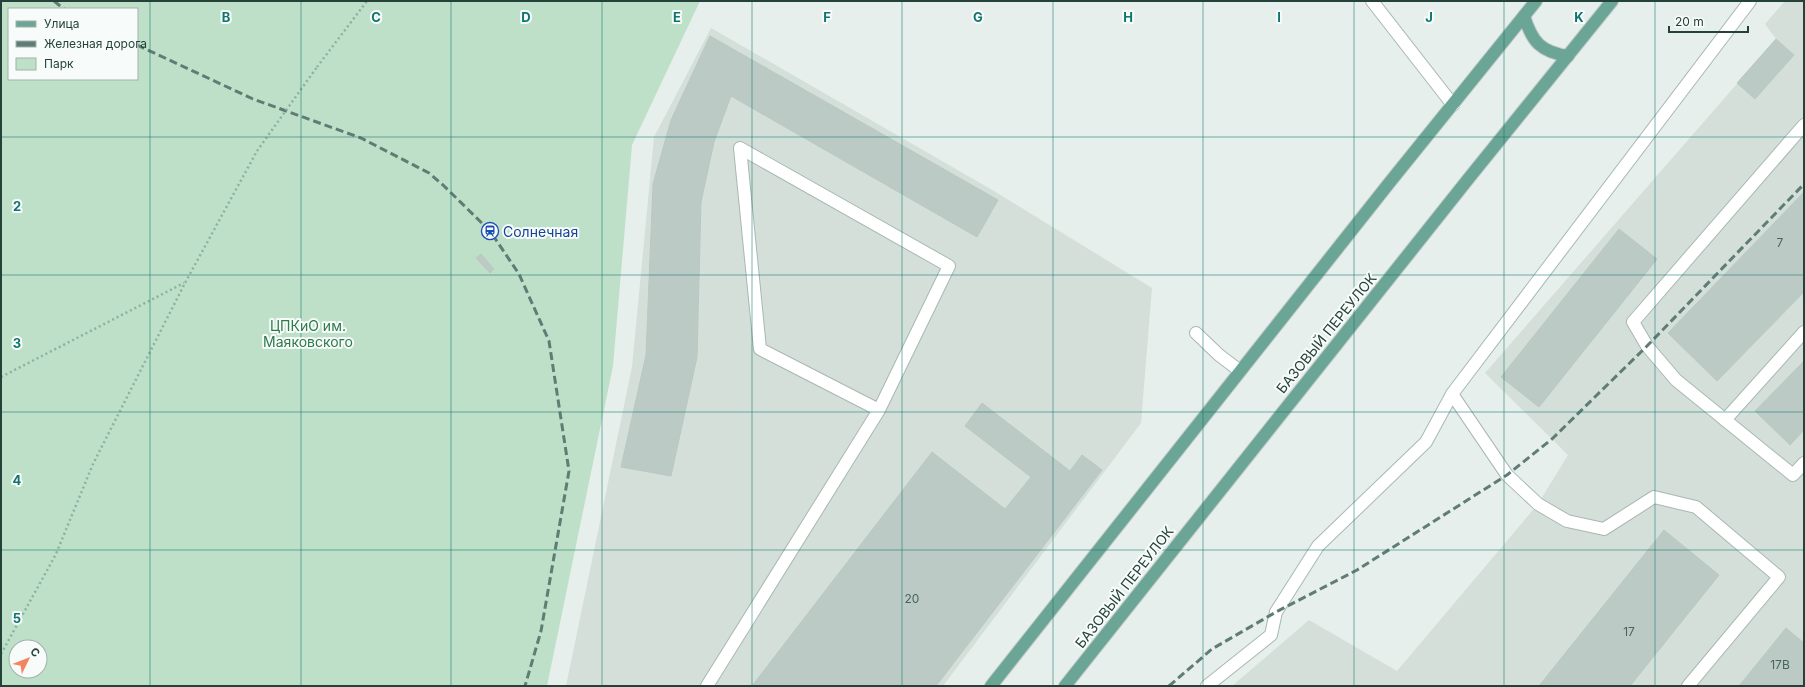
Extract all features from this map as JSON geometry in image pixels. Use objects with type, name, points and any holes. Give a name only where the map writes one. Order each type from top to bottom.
[{"type":"main road","points":[[991,686],[1385,188],[1536,1]]},
{"type":"main road","name":"БАЗОВЫЙ ПЕРЕУЛОК","points":[[1065,686],[1459,190],[1612,1]]},
{"type":"main road","points":[[1524,16],[1528,31],[1539,46],[1553,54],[1568,56]]},
{"type":"street","points":[[1372,1],[1453,105]]},
{"type":"street","points":[[1208,686],[1271,635],[1276,612],[1318,546],[1426,442],[1452,394],[1750,1]]},
{"type":"street","points":[[1804,125],[1633,322],[1647,346],[1676,380],[1793,475],[1804,463]]},
{"type":"street","points":[[707,686],[879,410],[949,266],[740,148],[760,349],[879,410]]},
{"type":"street","points":[[1196,332],[1219,355],[1240,371]]},
{"type":"street","points":[[1725,420],[1804,332]]},
{"type":"street","points":[[1452,394],[1507,474],[1538,504],[1567,521],[1604,529],[1654,497],[1696,507],[1779,577],[1688,686]]},
{"type":"path","points":[[1,654],[4,646],[56,554],[92,464],[185,283],[257,151],[317,67],[367,1]]},
{"type":"path","points":[[1,377],[185,283]]},
{"type":"shaded area","points":[[1785,1],[1804,1],[1804,686],[1232,686],[1309,620],[1397,671],[1538,504],[1568,455],[1485,373],[1776,39],[1765,24]]},
{"type":"shaded area","points":[[711,28],[994,191],[1152,288],[1141,423],[943,686],[566,686],[632,367],[654,137]]},
{"type":"green space","name":"ЦПКиО им. Маяковского","points":[[1,1],[700,1],[632,145],[613,366],[547,686],[1,686]]},
{"type":"building","points":[[710,36],[998,200],[977,237],[731,96],[714,142],[701,202],[697,357],[671,476],[621,467],[646,355],[653,184],[671,120]]},
{"type":"building","points":[[1776,39],[1794,55],[1755,99],[1737,83]]},
{"type":"building","points":[[1804,192],[1804,292],[1717,381],[1668,333]]},
{"type":"building","points":[[1619,229],[1657,259],[1539,407],[1501,377]]},
{"type":"building","points":[[481,254],[494,269],[490,273],[476,258]]},
{"type":"building","points":[[1804,361],[1804,430],[1790,445],[1755,411]]},
{"type":"building","points":[[982,403],[1070,471],[1082,455],[1102,470],[936,686],[752,686],[932,452],[1005,509],[1031,477],[965,426]]},
{"type":"building","points":[[1664,530],[1719,575],[1630,686],[1539,686]]},
{"type":"building","points":[[1786,628],[1804,643],[1804,686],[1739,686]]},
{"type":"railway","points":[[54,1],[63,8]]},
{"type":"railway","points":[[138,45],[253,99],[361,138],[429,173],[490,231],[519,274],[549,341],[569,471],[541,631],[525,686]]},
{"type":"railway","points":[[1169,686],[1212,649],[1276,612],[1357,570],[1507,475],[1552,439],[1647,346],[1804,184]]},
{"type":"place","name":"Солнечная","points":[[490,231]]}]
